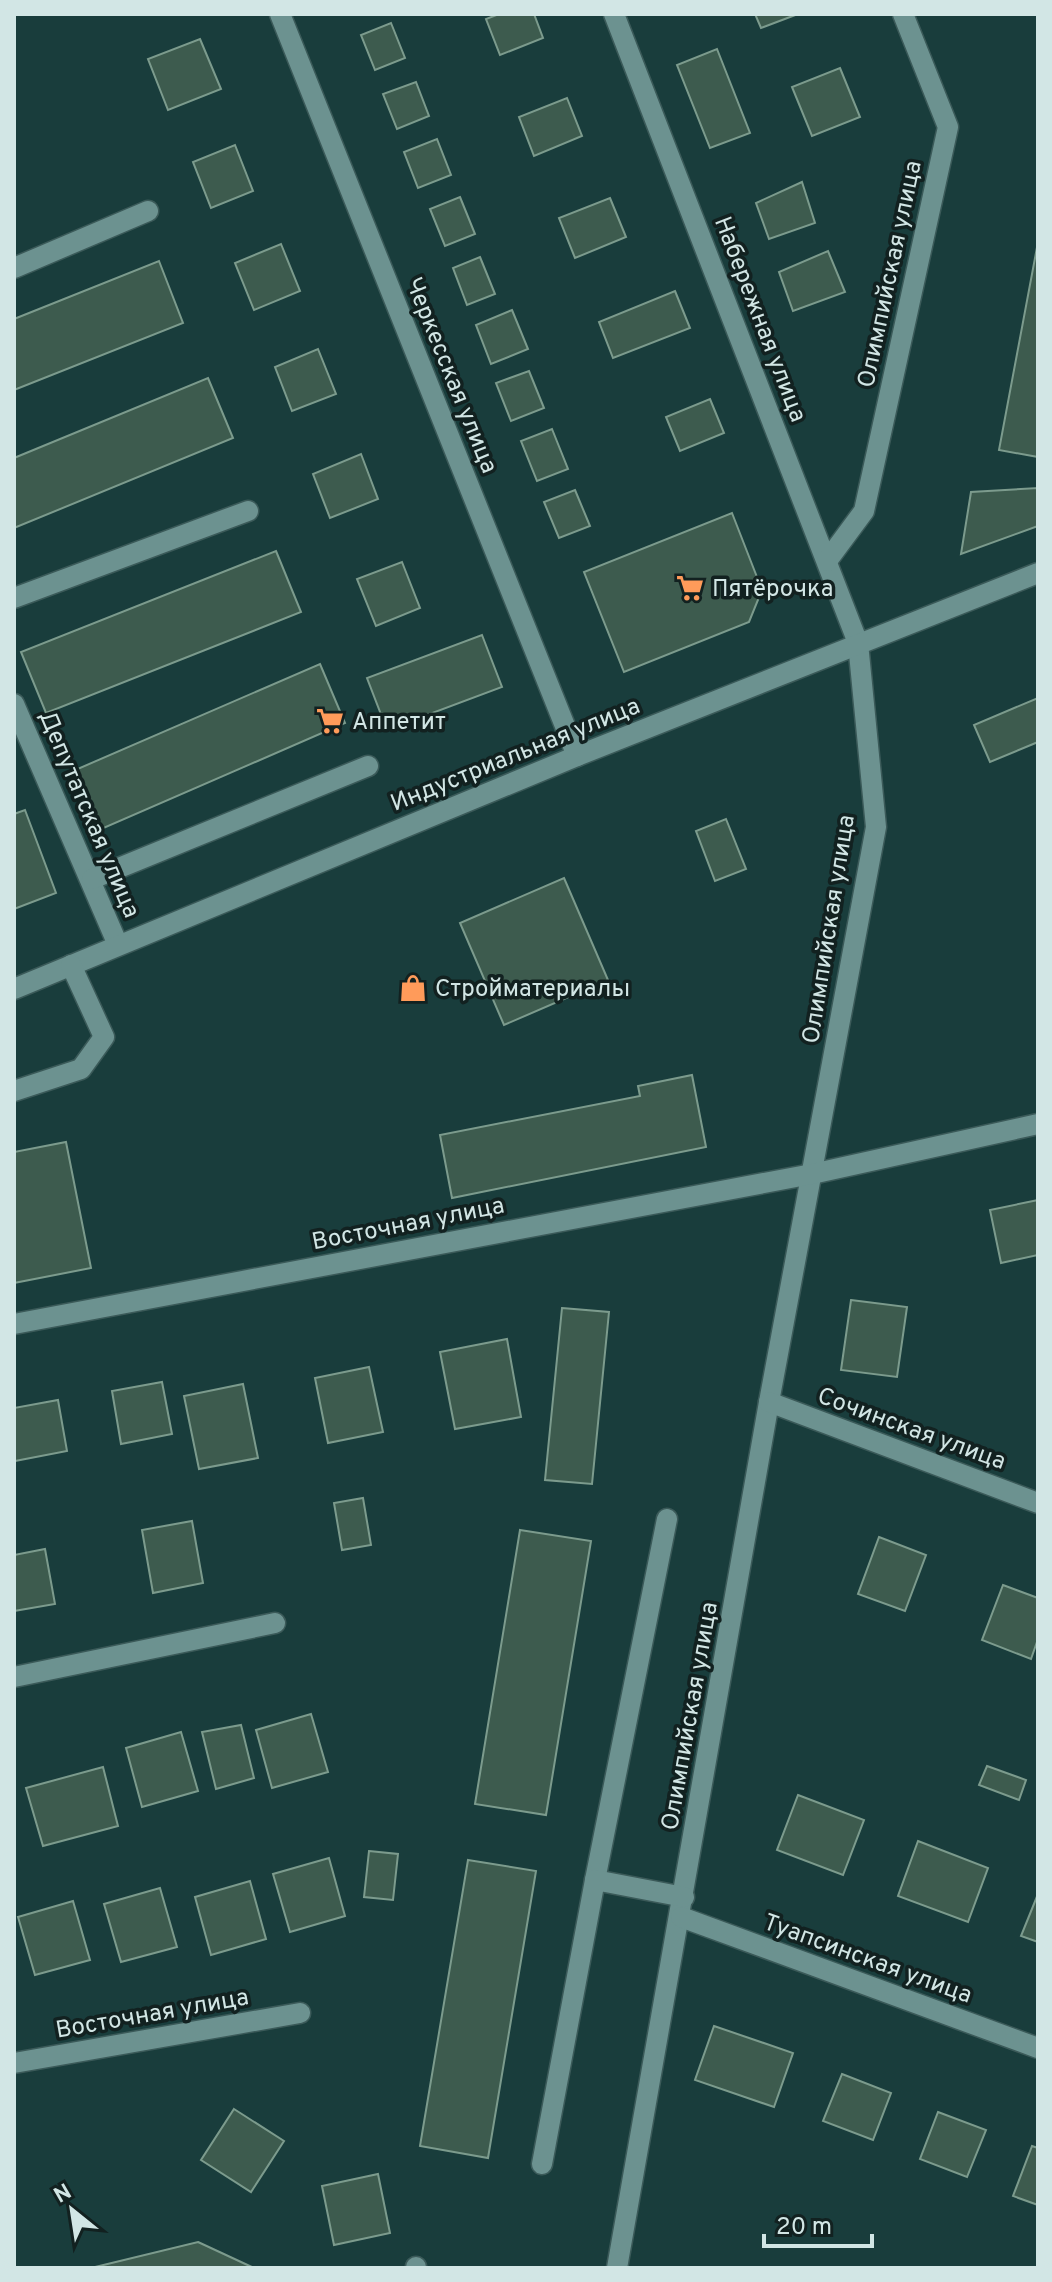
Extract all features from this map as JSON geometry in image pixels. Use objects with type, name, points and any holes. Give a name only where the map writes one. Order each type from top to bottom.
[{"type":"street","name":"Черкесская улица","points":[[280,14],[577,756]]},
{"type":"street","name":"Набережная улица","points":[[614,14],[858,643]]},
{"type":"street","name":"Олимпийская улица","points":[[827,561],[864,511],[948,127],[903,14]]},
{"type":"street","points":[[14,268],[148,211]]},
{"type":"street","points":[[14,598],[248,511]]},
{"type":"street","name":"Индустриальная улица","points":[[14,989],[577,756],[1038,573]]},
{"type":"street","name":"Олимпийская улица","points":[[617,2268],[683,1907],[769,1402],[876,827],[858,643]]},
{"type":"street","name":"Депутатская улица","points":[[14,704],[118,945]]},
{"type":"street","points":[[92,879],[368,766]]},
{"type":"street","points":[[14,1091],[81,1069],[104,1037],[71,965]]},
{"type":"street","points":[[812,1174],[1038,1124]]},
{"type":"street","name":"Восточная улица","points":[[14,1324],[812,1174]]},
{"type":"street","name":"Сочинская улица","points":[[769,1402],[1038,1503]]},
{"type":"street","points":[[542,2164],[667,1519]]},
{"type":"street","points":[[14,1677],[275,1623]]},
{"type":"street","name":"Туапсинская улица","points":[[595,1880],[683,1907],[1038,2048]]},
{"type":"street","name":"Восточная улица","points":[[14,2063],[300,2013]]},
{"type":"building","points":[[499,14],[534,14],[543,38],[500,55],[486,19]]},
{"type":"building","points":[[755,14],[798,14],[761,28]]},
{"type":"building","points":[[391,23],[405,58],[375,70],[361,35]]},
{"type":"building","points":[[200,39],[221,89],[168,110],[148,59]]},
{"type":"building","points":[[717,49],[750,133],[710,148],[677,65]]},
{"type":"building","points":[[840,68],[860,117],[812,136],[792,87]]},
{"type":"building","points":[[416,82],[429,116],[397,129],[383,94]]},
{"type":"building","points":[[567,98],[582,136],[534,156],[519,117]]},
{"type":"building","points":[[437,139],[451,175],[418,188],[404,152]]},
{"type":"building","points":[[235,145],[253,191],[211,208],[193,162]]},
{"type":"building","points":[[802,182],[815,223],[769,239],[756,203]]},
{"type":"building","points":[[460,197],[475,234],[445,246],[430,209]]},
{"type":"building","points":[[610,198],[626,237],[575,258],[559,218]]},
{"type":"building","points":[[1038,242],[1038,457],[999,450]]},
{"type":"building","points":[[281,244],[300,291],[254,310],[235,263]]},
{"type":"building","points":[[828,251],[845,292],[793,311],[779,272]]},
{"type":"building","points":[[480,257],[495,294],[467,305],[453,268]]},
{"type":"building","points":[[159,261],[183,323],[14,390],[14,319]]},
{"type":"building","points":[[675,291],[690,328],[613,358],[599,322]]},
{"type":"building","points":[[512,310],[528,349],[491,364],[476,325]]},
{"type":"building","points":[[318,349],[336,394],[292,411],[275,367]]},
{"type":"building","points":[[529,371],[544,408],[511,421],[496,383]]},
{"type":"building","points":[[208,378],[233,438],[14,528],[14,458]]},
{"type":"building","points":[[710,399],[724,433],[680,451],[666,417]]},
{"type":"building","points":[[552,429],[568,469],[537,481],[521,441]]},
{"type":"building","points":[[361,454],[378,499],[330,518],[313,474]]},
{"type":"building","points":[[1038,488],[1038,526],[961,554],[971,492]]},
{"type":"building","points":[[575,490],[590,526],[559,538],[544,502]]},
{"type":"building","points":[[732,513],[762,590],[749,622],[624,672],[584,572]]},
{"type":"building","points":[[276,551],[301,612],[46,713],[21,652]]},
{"type":"building","points":[[402,562],[420,608],[376,626],[357,579]]},
{"type":"building","points":[[482,635],[502,687],[387,730],[367,678]]},
{"type":"building","points":[[320,664],[345,723],[99,830],[73,771]]},
{"type":"building","points":[[1038,698],[1038,742],[990,762],[974,725]]},
{"type":"building","points":[[25,810],[56,893],[14,909],[14,814]]},
{"type":"building","points":[[726,819],[746,869],[715,881],[696,831]]},
{"type":"building","points":[[564,878],[608,980],[504,1025],[460,923]]},
{"type":"building","points":[[692,1075],[706,1147],[452,1198],[440,1135],[640,1096],[638,1086]]},
{"type":"building","points":[[66,1142],[91,1268],[14,1283],[14,1152]]},
{"type":"building","points":[[1038,1200],[1038,1255],[1001,1263],[990,1210]]},
{"type":"building","points":[[851,1300],[907,1307],[897,1377],[841,1370]]},
{"type":"building","points":[[562,1308],[609,1312],[592,1484],[545,1480]]},
{"type":"building","points":[[507,1339],[521,1417],[455,1429],[440,1352]]},
{"type":"building","points":[[369,1367],[383,1432],[328,1443],[315,1378]]},
{"type":"building","points":[[162,1382],[172,1434],[121,1444],[112,1391]]},
{"type":"building","points":[[243,1384],[258,1458],[199,1469],[184,1396]]},
{"type":"building","points":[[58,1400],[67,1451],[15,1461],[14,1408]]},
{"type":"building","points":[[363,1498],[371,1545],[342,1550],[334,1503]]},
{"type":"building","points":[[192,1521],[203,1583],[153,1593],[142,1530]]},
{"type":"building","points":[[520,1530],[591,1541],[546,1815],[475,1804]]},
{"type":"building","points":[[879,1537],[926,1555],[905,1611],[858,1594]]},
{"type":"building","points":[[45,1549],[55,1604],[14,1611],[14,1555]]},
{"type":"building","points":[[1003,1585],[1038,1598],[1038,1639],[1031,1659],[982,1640]]},
{"type":"building","points":[[311,1714],[328,1772],[272,1788],[256,1730]]},
{"type":"building","points":[[241,1725],[254,1778],[216,1789],[202,1732]]},
{"type":"building","points":[[181,1732],[198,1791],[142,1807],[126,1748]]},
{"type":"building","points":[[987,1766],[1026,1780],[1019,1800],[979,1785]]},
{"type":"building","points":[[103,1767],[118,1826],[43,1846],[26,1788]]},
{"type":"building","points":[[798,1795],[864,1820],[843,1875],[777,1850]]},
{"type":"building","points":[[918,1841],[988,1868],[968,1922],[898,1896]]},
{"type":"building","points":[[369,1851],[398,1854],[393,1900],[364,1897]]},
{"type":"building","points":[[329,1858],[345,1916],[290,1932],[273,1874]]},
{"type":"building","points":[[468,1860],[536,1871],[488,2158],[420,2146]]},
{"type":"building","points":[[250,1881],[266,1939],[211,1955],[195,1897]]},
{"type":"building","points":[[160,1888],[177,1947],[121,1962],[104,1904]]},
{"type":"building","points":[[1038,1894],[1038,1942],[1021,1936]]},
{"type":"building","points":[[73,1901],[90,1960],[35,1975],[18,1917]]},
{"type":"building","points":[[714,2026],[793,2053],[774,2107],[695,2080]]},
{"type":"building","points":[[842,2074],[891,2093],[873,2140],[823,2121]]},
{"type":"building","points":[[234,2109],[284,2141],[251,2192],[201,2160]]},
{"type":"building","points":[[938,2112],[986,2130],[967,2177],[920,2159]]},
{"type":"building","points":[[1032,2146],[1038,2148],[1038,2205],[1013,2196]]},
{"type":"building","points":[[378,2174],[390,2233],[334,2245],[322,2186]]},
{"type":"building","points":[[198,2242],[254,2268],[91,2268]]},
{"type":"place","name":"Пятёрочка","points":[[690,588]]},
{"type":"place","name":"Аппетит","points":[[330,721]]},
{"type":"place","name":"Стройматериалы","points":[[413,988]]}]
